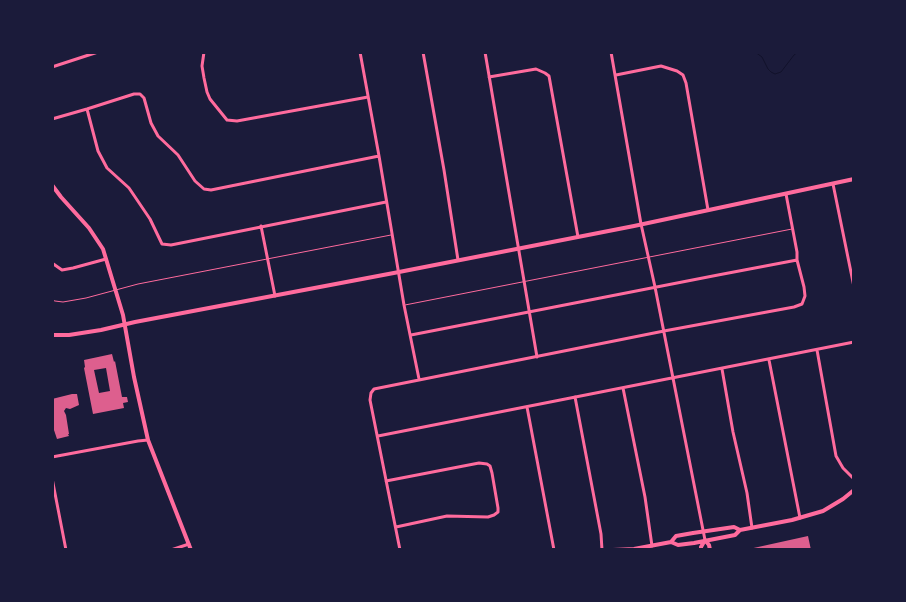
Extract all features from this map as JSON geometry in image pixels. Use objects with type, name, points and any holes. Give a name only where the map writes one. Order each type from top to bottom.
[{"type":"street","points":[[52,67],[98,52]]},
{"type":"street","points":[[204,52],[202,66],[210,99],[227,120],[237,121],[368,96]]},
{"type":"street","points":[[360,52],[404,305],[419,379]]},
{"type":"street","points":[[423,52],[458,260]]},
{"type":"street","points":[[484,52],[538,357]]},
{"type":"street","points":[[611,52],[641,224],[664,331],[702,531],[704,540],[709,545],[710,550]]},
{"type":"street","points":[[616,75],[661,66],[683,75],[689,98],[708,210]]},
{"type":"street","points":[[489,77],[536,69],[549,76],[578,237]]},
{"type":"street","points":[[52,118],[134,94],[140,94],[144,98],[151,123],[158,136],[178,155],[195,181],[204,189],[211,190],[379,156]]},
{"type":"street","points":[[87,109],[98,151],[108,168],[128,188],[150,219],[162,244],[171,245],[386,202]]},
{"type":"street","points":[[52,335],[69,335],[101,330],[578,237],[854,180]]},
{"type":"street","points":[[833,184],[854,286]]},
{"type":"street","points":[[52,185],[98,240],[106,259],[125,325],[148,440],[191,550]]},
{"type":"street","points":[[400,550],[370,400],[374,389],[802,304],[805,292],[797,260],[786,194]]},
{"type":"street","points":[[261,226],[274,296]]},
{"type":"street","points":[[52,263],[62,270],[106,259]]},
{"type":"street","points":[[411,335],[797,260]]},
{"type":"street","points":[[378,436],[854,342]]},
{"type":"street","points":[[817,350],[836,456],[843,468],[854,479]]},
{"type":"street","points":[[769,360],[800,518]]},
{"type":"street","points":[[722,369],[733,432],[747,493],[752,528]]},
{"type":"street","points":[[623,388],[645,497],[652,546]]},
{"type":"street","points":[[575,397],[600,527],[602,550]]},
{"type":"street","points":[[527,407],[554,550]]},
{"type":"street","points":[[52,457],[148,440]]},
{"type":"street","points":[[386,481],[479,463],[490,466],[492,473],[498,508],[498,512],[494,516],[447,516],[396,527]]},
{"type":"street","points":[[52,478],[66,550]]},
{"type":"street","points":[[670,542],[678,545],[735,534],[740,530],[800,518],[823,511],[854,490]]},
{"type":"street","points":[[613,550],[652,546],[670,542],[676,536],[702,531],[734,526],[740,530]]},
{"type":"street","points":[[701,550],[704,540]]},
{"type":"street","points":[[171,550],[189,544]]},
{"type":"lane","points":[[404,305],[792,229]]},
{"type":"lane","points":[[52,300],[63,302],[86,298],[138,284],[392,234]]},
{"type":"building","points":[[112,354],[122,397],[127,397],[128,402],[123,403],[124,408],[93,414],[84,360]],"holes":[[[106,368],[110,391],[99,393],[94,370]]]},
{"type":"building","points":[[77,394],[79,405],[70,409],[66,408],[64,411],[69,436],[57,439],[52,424],[52,399]]},
{"type":"building","points":[[808,536],[811,550],[749,550],[749,549]]},
{"type":"waterway","points":[[755,52],[762,57],[768,69],[775,74],[781,72],[798,52]]}]
